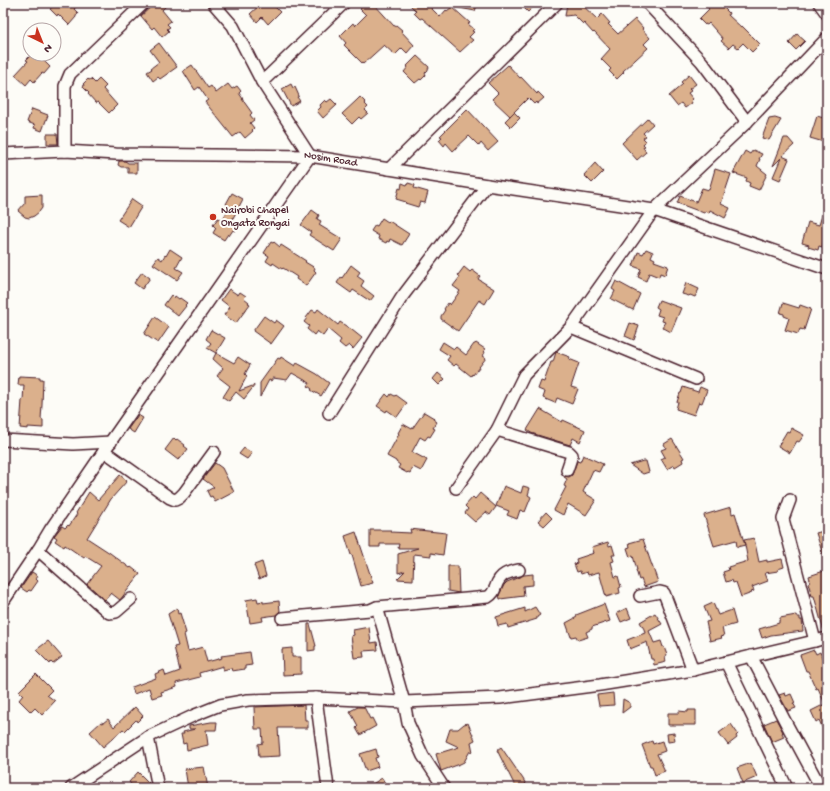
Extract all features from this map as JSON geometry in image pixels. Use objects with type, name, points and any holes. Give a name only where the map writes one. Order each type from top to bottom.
[{"type":"street","points":[[65,151],[65,86],[70,74],[144,3]]},
{"type":"street","points":[[3,602],[104,451],[310,156],[262,82],[233,26],[214,3]]},
{"type":"street","points":[[262,82],[344,3]]},
{"type":"street","points":[[389,169],[557,3]]},
{"type":"street","points":[[647,3],[702,62],[747,122]]},
{"type":"street","points":[[820,3],[827,14]]},
{"type":"street","points":[[456,488],[497,430],[524,376],[571,327],[654,210],[747,122],[827,38]]},
{"type":"street","name":"Nosim Road","points":[[3,154],[65,151],[116,154],[310,156],[487,185],[654,210],[827,269]]},
{"type":"street","points":[[329,413],[402,297],[487,185]]},
{"type":"street","points":[[571,327],[696,379]]},
{"type":"street","points":[[497,430],[569,452],[572,455],[567,470]]},
{"type":"street","points":[[3,440],[73,444],[111,442]]},
{"type":"street","points":[[104,451],[175,500],[184,493],[214,452]]},
{"type":"street","points":[[790,500],[782,519],[815,641]]},
{"type":"street","points":[[38,550],[109,613],[116,612],[131,599]]},
{"type":"street","points":[[282,618],[370,610],[377,607],[488,597],[492,594],[497,583],[504,574],[520,570]]},
{"type":"street","points":[[640,596],[660,592],[664,593],[693,670]]},
{"type":"street","points":[[377,607],[404,702],[408,723],[423,756],[444,788]]},
{"type":"street","points":[[71,788],[148,737],[195,714],[220,705],[248,700],[316,698],[404,702],[500,698],[600,685],[693,670],[827,638]]},
{"type":"street","points":[[751,656],[821,788]]},
{"type":"street","points":[[726,662],[786,786]]},
{"type":"street","points":[[316,698],[328,788]]},
{"type":"street","points":[[148,737],[158,788]]},
{"type":"building","points":[[56,3],[80,3],[74,9],[78,13],[76,17],[69,25],[58,14],[57,16],[50,9]]},
{"type":"building","points":[[155,3],[169,3],[162,10],[171,21],[167,24],[170,27],[167,29],[169,31],[162,37],[154,27],[152,29],[141,16]]},
{"type":"building","points":[[262,3],[271,3],[280,12],[268,24],[262,17],[257,22],[250,14]]},
{"type":"building","points":[[366,3],[373,3],[394,26],[396,25],[402,30],[401,31],[414,45],[407,53],[402,48],[395,55],[384,45],[363,64],[344,45],[346,43],[340,36],[353,23],[355,26],[366,15],[360,9]]},
{"type":"building","points":[[408,3],[426,3],[440,17],[446,10],[447,11],[452,7],[470,23],[468,24],[474,29],[472,31],[474,32],[469,37],[473,40],[460,52],[422,18],[420,19],[414,13],[416,11]]},
{"type":"building","points":[[454,3],[478,3],[475,11],[454,7]]},
{"type":"building","points":[[519,3],[537,3],[528,12]]},
{"type":"building","points":[[567,3],[580,3],[597,19],[602,14],[610,23],[608,24],[618,34],[635,19],[650,38],[644,44],[648,48],[623,71],[624,72],[617,79],[609,71],[611,69],[601,59],[610,49],[594,32],[593,33],[574,15],[565,16]]},
{"type":"building","points":[[703,3],[719,3],[729,13],[728,15],[741,27],[742,26],[760,44],[752,52],[743,43],[738,48],[733,44],[729,48],[721,41],[723,39],[709,23],[705,25],[699,19],[709,9]]},
{"type":"building","points":[[797,34],[805,41],[796,50],[789,43]]},
{"type":"building","points":[[159,43],[177,67],[160,79],[158,77],[153,81],[147,72],[159,62],[150,50]]},
{"type":"building","points":[[417,56],[429,67],[425,73],[426,75],[415,83],[404,72],[408,67],[407,66]]},
{"type":"building","points":[[27,62],[45,62],[50,67],[34,82],[31,79],[26,85],[15,75]]},
{"type":"building","points":[[192,65],[208,88],[211,86],[216,93],[228,84],[232,89],[237,86],[241,91],[239,93],[252,113],[250,115],[254,120],[250,123],[254,128],[252,130],[253,131],[245,138],[240,132],[233,137],[205,102],[208,100],[199,87],[195,90],[183,71]]},
{"type":"building","points":[[508,65],[537,94],[538,92],[544,98],[537,104],[536,102],[534,104],[528,98],[510,116],[492,99],[498,93],[488,83]]},
{"type":"building","points":[[689,75],[696,84],[689,89],[691,91],[688,93],[693,99],[691,101],[692,103],[685,108],[681,103],[677,106],[669,96],[683,84],[681,82]]},
{"type":"building","points":[[88,79],[91,79],[95,83],[99,79],[106,86],[103,89],[117,105],[109,113],[98,102],[96,103],[83,87],[83,84]]},
{"type":"building","points":[[291,84],[293,88],[295,87],[299,96],[297,97],[300,101],[291,106],[282,89]]},
{"type":"building","points":[[360,97],[368,107],[365,110],[368,113],[361,119],[359,117],[352,124],[342,114]]},
{"type":"building","points":[[331,99],[337,105],[323,118],[317,111],[325,100],[327,102]]},
{"type":"building","points":[[32,109],[48,115],[42,131],[34,128],[35,125],[27,122]]},
{"type":"building","points":[[467,109],[498,142],[488,151],[481,143],[479,146],[469,136],[453,151],[446,143],[444,146],[439,140],[442,137],[440,136]]},
{"type":"building","points":[[514,112],[520,118],[511,127],[505,121]]},
{"type":"building","points":[[817,116],[827,119],[827,143],[810,138]]},
{"type":"building","points":[[648,118],[653,124],[643,133],[646,136],[643,138],[646,141],[643,144],[645,146],[643,147],[646,152],[637,160],[622,143]]},
{"type":"building","points":[[775,118],[781,120],[769,140],[762,138],[769,119]]},
{"type":"building","points":[[47,134],[57,134],[58,144],[47,144]]},
{"type":"building","points":[[784,138],[788,138],[794,145],[782,156],[789,159],[780,180],[773,177],[781,158],[773,166]]},
{"type":"building","points":[[753,150],[762,154],[757,166],[767,174],[759,190],[749,186],[750,183],[746,181],[747,178],[733,173],[745,151],[750,154]]},
{"type":"building","points":[[119,161],[137,163],[137,173],[128,173],[128,167],[121,167],[118,165]]},
{"type":"building","points":[[595,163],[603,172],[592,183],[584,175]]},
{"type":"building","points":[[715,169],[731,174],[721,204],[730,208],[725,218],[710,210],[709,213],[705,211],[704,213],[677,203],[680,196],[696,202],[702,188],[709,190]]},
{"type":"building","points":[[402,183],[407,185],[408,183],[415,185],[414,188],[428,192],[425,203],[420,202],[418,207],[396,199]]},
{"type":"building","points":[[232,193],[243,199],[232,220],[240,225],[235,231],[233,230],[229,236],[228,234],[224,240],[213,233],[216,228],[213,225],[218,218],[222,220],[230,207],[226,204]]},
{"type":"building","points":[[42,195],[42,208],[34,216],[29,218],[25,217],[18,211],[25,203],[25,196]]},
{"type":"building","points":[[132,199],[142,206],[129,227],[118,220]]},
{"type":"building","points":[[825,206],[827,206],[827,231],[822,247],[819,246],[818,250],[808,247],[809,245],[802,243],[808,222],[819,225]]},
{"type":"building","points":[[312,210],[319,215],[317,219],[321,221],[319,225],[342,239],[334,251],[309,235],[311,232],[301,225]]},
{"type":"building","points":[[382,218],[409,234],[402,245],[390,239],[389,242],[387,241],[386,243],[378,239],[379,236],[371,231],[375,225],[377,226]]},
{"type":"building","points":[[271,242],[274,242],[280,247],[281,245],[315,268],[314,270],[316,272],[306,286],[296,279],[297,277],[283,268],[282,269],[273,263],[272,265],[266,261],[269,256],[264,253]]},
{"type":"building","points":[[170,249],[182,257],[176,268],[183,272],[177,280],[153,264],[158,257],[162,260]]},
{"type":"building","points":[[646,249],[653,252],[651,257],[655,259],[654,261],[668,266],[665,275],[660,273],[659,277],[649,273],[646,281],[638,277],[641,269],[633,266],[638,252],[643,254]]},
{"type":"building","points":[[351,265],[360,272],[357,276],[364,281],[361,286],[374,296],[370,301],[353,290],[351,293],[337,283]]},
{"type":"building","points":[[464,267],[470,272],[472,270],[480,276],[478,279],[494,289],[485,304],[479,300],[458,331],[441,319],[441,316],[448,303],[450,305],[460,291],[453,286],[460,277],[458,275]]},
{"type":"building","points":[[142,272],[150,278],[142,289],[134,283]]},
{"type":"building","points":[[616,281],[640,294],[633,310],[611,299],[615,291],[612,289]]},
{"type":"building","points":[[686,283],[699,289],[695,297],[682,294]]},
{"type":"building","points":[[229,289],[238,295],[240,292],[246,296],[244,298],[250,304],[236,323],[224,315],[230,307],[221,300]]},
{"type":"building","points":[[171,295],[174,298],[175,296],[179,299],[180,298],[187,303],[178,316],[164,305]]},
{"type":"building","points":[[659,300],[681,308],[671,332],[662,327],[665,322],[662,321],[663,317],[657,315],[659,309],[656,307]]},
{"type":"building","points":[[783,303],[799,308],[800,305],[811,309],[804,330],[800,329],[798,334],[785,330],[789,318],[780,313]]},
{"type":"building","points":[[318,309],[338,325],[340,322],[362,338],[353,349],[349,345],[345,348],[339,343],[341,340],[328,329],[323,336],[317,331],[314,335],[307,329],[309,326],[304,322],[306,318],[312,310],[316,312]]},
{"type":"building","points":[[264,316],[274,323],[276,320],[284,326],[271,344],[253,331]]},
{"type":"building","points":[[155,317],[169,327],[158,343],[144,334]]},
{"type":"building","points":[[630,323],[639,326],[634,340],[625,336]]},
{"type":"building","points":[[211,330],[225,338],[216,353],[207,348],[211,343],[206,339]]},
{"type":"building","points":[[443,342],[454,349],[456,347],[466,355],[476,343],[485,349],[483,356],[486,358],[471,376],[456,364],[454,366],[447,360],[450,356],[439,349]]},
{"type":"building","points":[[556,352],[570,357],[569,359],[579,363],[571,387],[578,389],[572,404],[557,398],[555,403],[543,398],[545,392],[538,389],[541,381],[544,382]]},
{"type":"building","points":[[216,353],[234,363],[238,357],[250,365],[245,374],[247,376],[239,391],[255,385],[244,399],[236,392],[229,401],[223,397],[230,386],[217,376],[223,368],[213,359]]},
{"type":"building","points":[[281,357],[295,366],[297,363],[317,374],[329,383],[321,396],[311,390],[312,389],[308,386],[310,383],[292,373],[287,380],[273,378],[271,381],[269,380],[260,397],[260,383],[278,358],[280,359]]},
{"type":"building","points":[[438,373],[445,379],[439,385],[433,379]]},
{"type":"building","points":[[19,376],[40,377],[40,379],[43,379],[41,419],[43,420],[43,428],[20,428],[24,385],[18,385]]},
{"type":"building","points":[[683,387],[698,392],[700,387],[707,390],[702,403],[699,402],[694,415],[676,409]]},
{"type":"building","points":[[386,394],[389,397],[391,394],[396,395],[407,403],[397,417],[387,410],[386,412],[377,406]]},
{"type":"building","points":[[540,409],[562,422],[563,420],[585,430],[580,442],[573,438],[570,445],[531,433],[527,430]]},
{"type":"building","points":[[424,412],[434,418],[433,419],[437,422],[433,428],[435,429],[430,437],[428,436],[425,440],[420,437],[412,452],[427,460],[421,471],[413,467],[410,473],[407,473],[398,468],[400,465],[396,461],[387,456],[403,424],[412,429]]},
{"type":"building","points":[[138,415],[143,418],[134,433],[128,429]]},
{"type":"building","points":[[791,428],[804,435],[799,442],[797,441],[790,453],[778,446],[787,431],[789,432]]},
{"type":"building","points":[[174,438],[185,445],[184,446],[188,449],[178,460],[165,450]]},
{"type":"building","points":[[672,439],[684,458],[682,459],[683,462],[675,467],[674,465],[667,469],[661,459],[665,457],[661,450],[666,448],[664,444]]},
{"type":"building","points":[[244,448],[252,453],[247,459],[239,454]]},
{"type":"building","points":[[583,455],[603,464],[599,472],[593,470],[583,492],[596,500],[586,515],[568,504],[563,515],[554,510],[566,487],[564,486],[567,479],[564,476],[569,477],[572,475],[577,461],[580,462]]},
{"type":"building","points":[[646,461],[649,472],[643,474],[630,465]]},
{"type":"building","points":[[215,463],[222,468],[234,492],[215,502],[207,491],[214,487],[203,479]]},
{"type":"building","points":[[120,475],[127,481],[111,499],[87,538],[140,574],[120,600],[111,593],[105,600],[87,584],[101,566],[85,556],[84,558],[65,545],[64,547],[55,541],[57,538],[54,536],[62,526],[65,528],[68,525],[69,526],[89,492],[98,500]]},
{"type":"building","points":[[504,486],[521,493],[523,486],[530,488],[528,495],[531,497],[525,512],[520,510],[517,519],[507,515],[509,511],[496,506]]},
{"type":"building","points":[[480,493],[496,507],[490,515],[486,512],[475,522],[465,513],[468,509],[465,506],[473,497],[475,499]]},
{"type":"building","points":[[731,507],[732,514],[735,513],[745,545],[737,547],[736,540],[714,546],[704,515]]},
{"type":"building","points":[[546,512],[552,518],[544,526],[538,521]]},
{"type":"building","points":[[410,529],[446,533],[443,555],[431,553],[431,556],[414,554],[413,580],[397,579],[405,571],[398,573],[398,554],[418,548],[398,548],[399,544],[380,544],[380,547],[370,547],[370,530],[391,530],[390,532],[411,533]]},
{"type":"building","points":[[827,530],[827,563],[826,564],[816,533]]},
{"type":"building","points":[[356,532],[373,583],[361,586],[345,536]]},
{"type":"building","points":[[754,538],[759,562],[782,559],[784,567],[778,569],[778,571],[765,573],[768,581],[752,587],[754,591],[751,592],[752,593],[741,597],[736,582],[733,583],[732,580],[726,582],[723,572],[729,570],[728,567],[748,561],[744,540]]},
{"type":"building","points":[[643,539],[658,582],[644,587],[641,579],[639,580],[633,556],[630,557],[627,548],[630,547],[629,543]]},
{"type":"building","points":[[608,542],[609,546],[612,545],[615,555],[612,555],[614,561],[611,562],[615,577],[618,576],[621,587],[619,588],[620,593],[606,597],[599,572],[588,575],[587,572],[581,574],[580,571],[577,572],[574,564],[577,563],[576,559],[594,553],[592,547]]},
{"type":"building","points":[[262,562],[266,576],[259,579],[254,565]]},
{"type":"building","points":[[448,566],[458,566],[459,593],[448,591]]},
{"type":"building","points":[[827,570],[827,631],[824,632],[814,596],[812,596],[808,583],[810,582],[809,576]]},
{"type":"building","points":[[32,572],[38,576],[36,579],[38,581],[31,591],[29,590],[27,592],[21,588]]},
{"type":"building","points":[[533,574],[533,585],[523,586],[524,596],[500,599],[499,595],[507,582],[524,575]]},
{"type":"building","points":[[257,598],[258,602],[263,601],[263,603],[279,601],[280,611],[276,615],[262,617],[263,621],[250,623],[246,600]]},
{"type":"building","points":[[713,603],[718,615],[732,610],[736,624],[722,628],[724,636],[721,637],[722,638],[710,641],[706,622],[710,621],[704,607]]},
{"type":"building","points":[[604,604],[610,621],[592,627],[592,629],[586,632],[588,637],[578,640],[576,636],[571,637],[566,623],[577,617],[576,615]]},
{"type":"building","points":[[535,607],[540,615],[537,619],[508,628],[507,624],[498,626],[496,617],[525,608],[525,612]]},
{"type":"building","points":[[177,608],[186,633],[184,634],[188,651],[203,647],[207,662],[222,658],[221,656],[250,652],[252,665],[245,666],[245,669],[232,671],[231,668],[223,670],[223,666],[199,673],[200,677],[176,683],[177,687],[161,692],[162,695],[152,698],[149,688],[134,694],[132,687],[156,678],[155,674],[164,670],[166,676],[180,671],[174,647],[178,646],[168,614]]},
{"type":"building","points":[[627,608],[631,618],[621,622],[617,613]]},
{"type":"building","points":[[655,613],[662,624],[649,631],[654,643],[661,641],[667,655],[665,656],[666,662],[654,665],[647,642],[630,649],[627,640],[645,633],[640,622]]},
{"type":"building","points":[[796,615],[797,617],[800,617],[800,620],[802,620],[803,631],[771,635],[762,638],[759,629],[779,623],[780,618]]},
{"type":"building","points":[[308,624],[310,624],[316,646],[315,650],[308,651]]},
{"type":"building","points":[[369,627],[371,643],[377,642],[378,650],[363,651],[364,657],[354,658],[351,636],[354,635],[353,630]]},
{"type":"building","points":[[48,641],[62,657],[53,664],[51,662],[50,664],[36,650]]},
{"type":"building","points":[[292,648],[292,657],[301,657],[301,674],[283,675],[282,649]]},
{"type":"building","points":[[814,650],[816,654],[820,652],[827,671],[827,738],[819,720],[816,722],[811,711],[825,704],[818,688],[816,689],[808,671],[806,671],[800,655]]},
{"type":"building","points":[[36,674],[52,690],[47,695],[55,701],[42,715],[35,708],[31,712],[19,700],[23,695],[19,691]]},
{"type":"building","points":[[613,693],[614,705],[599,706],[597,695]]},
{"type":"building","points":[[785,693],[786,696],[791,694],[796,708],[788,711],[779,695]]},
{"type":"building","points":[[623,699],[630,703],[630,707],[622,713]]},
{"type":"building","points":[[304,705],[305,720],[308,720],[308,728],[278,728],[280,756],[259,757],[258,744],[263,743],[262,729],[255,729],[254,707]]},
{"type":"building","points":[[135,707],[143,716],[137,722],[136,720],[125,731],[123,729],[103,747],[90,732],[101,722],[103,723],[108,719],[114,727]]},
{"type":"building","points":[[358,707],[364,707],[370,719],[372,718],[376,726],[360,735],[356,728],[358,726],[350,711]]},
{"type":"building","points":[[688,710],[696,710],[696,725],[668,725],[668,713],[679,713],[679,711],[688,712]]},
{"type":"building","points":[[776,719],[784,737],[772,742],[764,724]]},
{"type":"building","points":[[217,722],[216,730],[206,730],[208,745],[187,750],[186,743],[183,744],[181,734],[184,734],[183,732],[195,729],[189,729],[189,726]]},
{"type":"building","points":[[468,723],[475,740],[471,742],[473,752],[470,751],[464,762],[441,771],[436,754],[459,747],[446,741],[450,729],[458,729],[464,724]]},
{"type":"building","points":[[731,724],[738,734],[736,736],[737,738],[728,745],[719,733]]},
{"type":"building","points":[[674,733],[675,741],[668,742],[667,734]]},
{"type":"building","points":[[652,741],[653,744],[662,741],[665,751],[657,754],[665,771],[655,775],[642,745]]},
{"type":"building","points":[[501,747],[528,788],[516,788],[497,750]]},
{"type":"building","points":[[376,749],[378,757],[375,758],[378,767],[366,771],[360,754]]},
{"type":"building","points":[[751,763],[757,777],[743,783],[737,768]]},
{"type":"building","points":[[204,767],[208,788],[188,788],[185,769]]},
{"type":"building","points":[[138,772],[149,783],[144,788],[134,788],[129,782]]},
{"type":"building","points":[[382,778],[388,788],[366,788]]},
{"type":"place","name":"Nairobi Chapel Ongata Rongai","points":[[213,217]]}]
